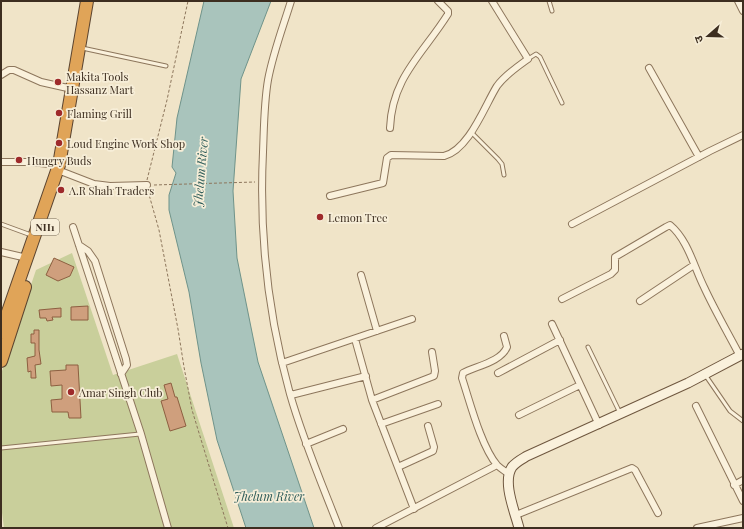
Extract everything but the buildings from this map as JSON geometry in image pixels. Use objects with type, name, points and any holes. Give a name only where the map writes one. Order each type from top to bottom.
[{"type":"highway","name":"NH1","points":[[1,361],[61,168],[86,1]]},
{"type":"highway","name":"NH1","points":[[1,332],[61,168]]},
{"type":"main road","points":[[519,528],[508,485],[512,468],[519,461],[742,357]]},
{"type":"street","points":[[291,1],[276,47],[268,80],[265,106],[262,182],[266,274],[282,363],[291,395],[306,444],[339,528]]},
{"type":"street","points":[[390,128],[392,110],[398,88],[417,56],[448,14],[448,11],[438,1]]},
{"type":"street","points":[[330,196],[383,183],[387,158],[389,156],[448,155],[460,146],[471,132],[498,86],[506,76],[528,59],[492,1]]},
{"type":"street","points":[[738,1],[743,11]]},
{"type":"street","points":[[649,68],[699,157]]},
{"type":"street","points":[[1,75],[9,70],[14,70],[41,82],[72,89]]},
{"type":"street","points":[[572,224],[699,157],[743,136]]},
{"type":"street","points":[[1,162],[42,163],[61,168],[94,184],[110,186],[147,185]]},
{"type":"street","points":[[562,300],[611,274],[615,270],[615,258],[668,225],[673,228],[683,242],[704,287],[742,357]]},
{"type":"street","points":[[73,227],[141,434],[168,528]]},
{"type":"street","points":[[79,245],[88,251],[95,261],[126,359],[127,365],[121,374]]},
{"type":"street","points":[[1,252],[27,258]]},
{"type":"street","points":[[640,301],[694,265]]},
{"type":"street","points":[[361,274],[377,331]]},
{"type":"street","points":[[282,363],[412,319]]},
{"type":"street","points":[[552,324],[599,424]]},
{"type":"street","points":[[504,336],[507,347],[504,351],[487,364],[463,373],[462,378],[479,430],[491,455],[497,465],[510,474]]},
{"type":"street","points":[[355,339],[372,400],[414,509]]},
{"type":"street","points":[[498,373],[560,340]]},
{"type":"street","points":[[372,400],[434,376],[435,371],[432,352]]},
{"type":"street","points":[[291,395],[366,376]]},
{"type":"street","points":[[519,415],[580,385]]},
{"type":"street","points":[[381,424],[438,404]]},
{"type":"street","points":[[696,406],[743,501]]},
{"type":"street","points":[[398,467],[434,451],[428,426]]},
{"type":"street","points":[[306,444],[343,429]]},
{"type":"street","points":[[376,528],[497,465]]},
{"type":"street","points":[[516,515],[632,468],[635,470],[658,514]]},
{"type":"street","points":[[734,485],[743,480]]},
{"type":"street","points":[[697,528],[743,518]]},
{"type":"lane","points":[[549,1],[552,11]]},
{"type":"lane","points":[[78,47],[166,66]]},
{"type":"lane","points":[[528,59],[536,54],[540,57],[562,103]]},
{"type":"lane","points":[[471,132],[502,164],[504,175]]},
{"type":"lane","points":[[1,224],[35,236]]},
{"type":"lane","points":[[588,347],[621,414]]},
{"type":"lane","points":[[705,374],[730,411],[743,421]]},
{"type":"lane","points":[[1,448],[141,434]]},
{"type":"path","points":[[188,1],[167,100],[147,176],[147,185],[159,230],[192,410],[228,528]]},
{"type":"path","points":[[154,185],[251,182]]},
{"type":"green space","points":[[72,253],[113,375],[177,354],[234,528],[4,528],[1,505],[1,374],[36,270]]},
{"type":"water","name":"Jhelum River","points":[[204,1],[271,1],[241,79],[233,191],[237,258],[258,362],[314,528],[246,528],[217,440],[201,363],[189,292],[169,210],[169,195],[176,173],[172,167],[177,118]]},
{"type":"place","name":"Makita Tools Hassanz Mart","points":[[58,82]]},
{"type":"place","name":"Flaming Grill","points":[[59,113]]},
{"type":"place","name":"Loud Engine Work Shop","points":[[59,143]]},
{"type":"place","name":"Hungry Buds","points":[[19,160]]},
{"type":"place","name":"A.R Shah Traders","points":[[61,190]]},
{"type":"place","name":"Lemon Tree","points":[[320,217]]},
{"type":"place","name":"Amar Singh Club","points":[[71,392]]}]
